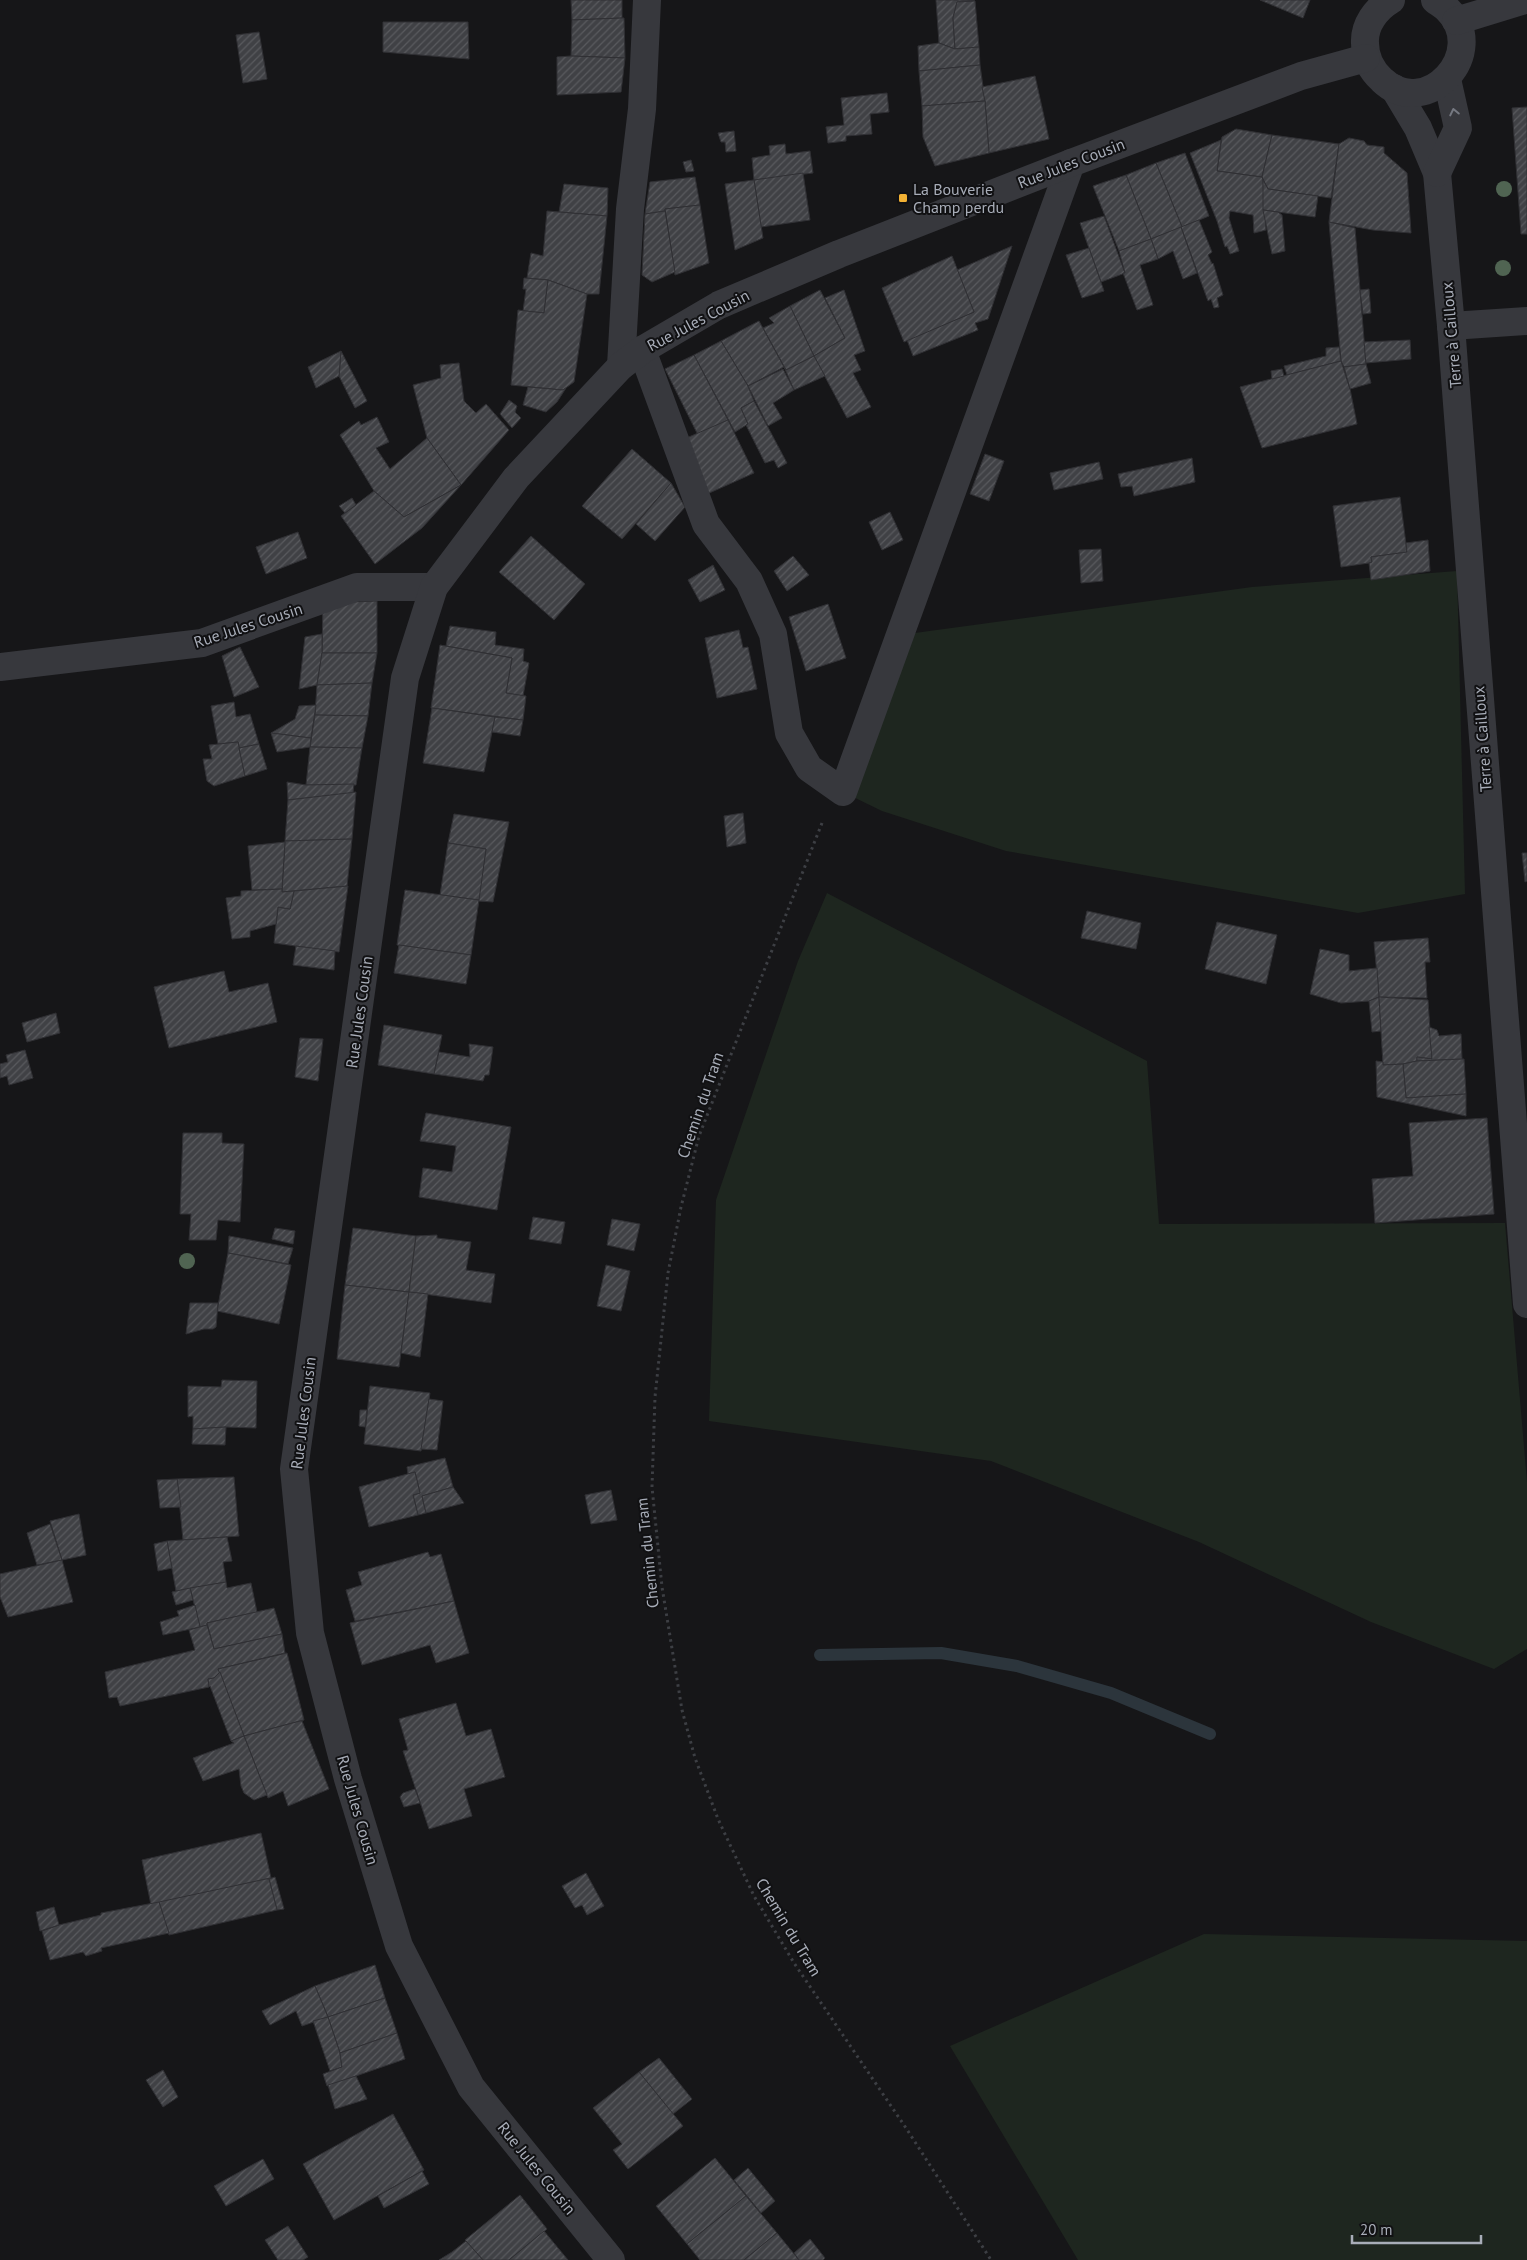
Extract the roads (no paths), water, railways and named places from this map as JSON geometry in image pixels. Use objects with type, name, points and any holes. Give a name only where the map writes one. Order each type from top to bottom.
[{"type":"street","name":"Rue Jules Cousin","points":[[632,358],[630,209],[642,109],[647,0]]},
{"type":"street","points":[[1390,0],[1376,11],[1368,25],[1364,42],[1366,58],[1374,72],[1386,84],[1401,91],[1417,92],[1434,88],[1447,79],[1456,66],[1461,52],[1461,36],[1443,6],[1525,0]]},
{"type":"street","name":"Rue Jules Cousin","points":[[611,2260],[471,2087],[399,1946],[348,1779],[310,1632],[294,1468],[405,678],[434,587],[516,478],[632,358],[719,305],[839,254],[1070,163],[1301,76],[1366,58]]},
{"type":"street","points":[[1436,173],[1458,128],[1447,79]]},
{"type":"street","name":"Terre à Cailloux","points":[[1394,88],[1418,128],[1436,173],[1451,326],[1527,1304]]},
{"type":"street","points":[[632,358],[706,524],[749,581],[773,634],[789,733],[809,768],[843,792],[1070,163]]},
{"type":"street","points":[[1451,326],[1527,321]]},
{"type":"street","name":"Rue Jules Cousin","points":[[0,667],[202,643],[357,588],[434,587]]},
{"type":"waterway","points":[[820,1655],[941,1653],[1017,1666],[1111,1693],[1210,1734]]},
{"type":"place","name":"La Bouverie Champ perdu","points":[[903,198]]}]
